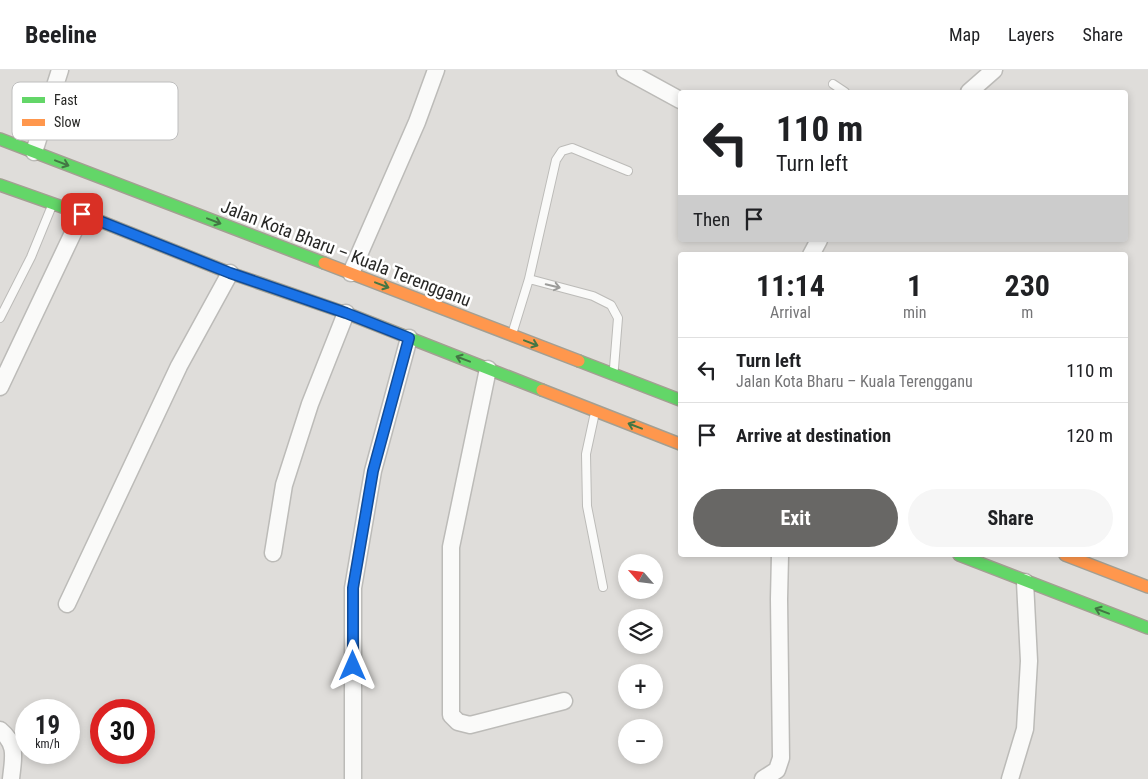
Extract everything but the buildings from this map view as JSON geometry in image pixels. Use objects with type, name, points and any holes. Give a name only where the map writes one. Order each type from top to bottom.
[{"type":"highway","name":"Jalan Kota Bharu – Kuala Terengganu","points":[[0,139],[351,273],[451,317],[512,335],[678,399]]},
{"type":"highway","points":[[0,185],[82,214],[230,273],[346,313],[409,338],[440,345],[488,369],[678,443]]},
{"type":"highway","points":[[964,557],[1148,628]]},
{"type":"highway","points":[[1070,557],[1148,587]]},
{"type":"street","points":[[56,82],[60,70]]},
{"type":"street","points":[[351,273],[417,122],[436,70]]},
{"type":"street","points":[[625,70],[678,99]]},
{"type":"street","points":[[971,90],[994,70]]},
{"type":"street","points":[[34,152],[38,140]]},
{"type":"street","points":[[0,387],[82,214]]},
{"type":"street","points":[[67,604],[179,366],[230,273]]},
{"type":"street","points":[[273,552],[284,485],[310,404],[346,313]]},
{"type":"street","points":[[353,779],[353,588],[373,471],[409,338]]},
{"type":"street","points":[[488,369],[451,547],[451,715],[458,722],[470,725],[564,701]]},
{"type":"street","points":[[763,779],[777,770],[781,758],[780,557]]},
{"type":"street","points":[[1010,779],[1025,729],[1029,661],[1025,582]]},
{"type":"street","points":[[0,730],[8,737],[14,749],[11,779]]},
{"type":"lane","points":[[833,84],[842,90]]},
{"type":"lane","points":[[512,335],[529,279],[556,160],[562,151],[572,148],[628,171]]},
{"type":"lane","points":[[0,318],[31,257],[52,204]]},
{"type":"lane","points":[[529,279],[593,296],[611,305],[618,318],[614,374]]},
{"type":"lane","points":[[596,411],[586,454],[586,506],[603,587]]},
{"type":"traffic: fast","points":[[0,139],[324,263]]},
{"type":"traffic: fast","points":[[0,185],[82,214],[230,273],[346,313],[542,390]]},
{"type":"traffic: fast","points":[[579,361],[678,399]]},
{"type":"traffic: fast","points":[[964,557],[1148,628]]},
{"type":"traffic: slow","points":[[324,263],[579,361]]},
{"type":"traffic: slow","points":[[542,390],[678,443]]},
{"type":"traffic: slow","points":[[1070,557],[1148,587]]},
{"type":"route","points":[[82,214],[230,273],[346,313],[409,338],[373,471],[353,588],[353,666]]}]
